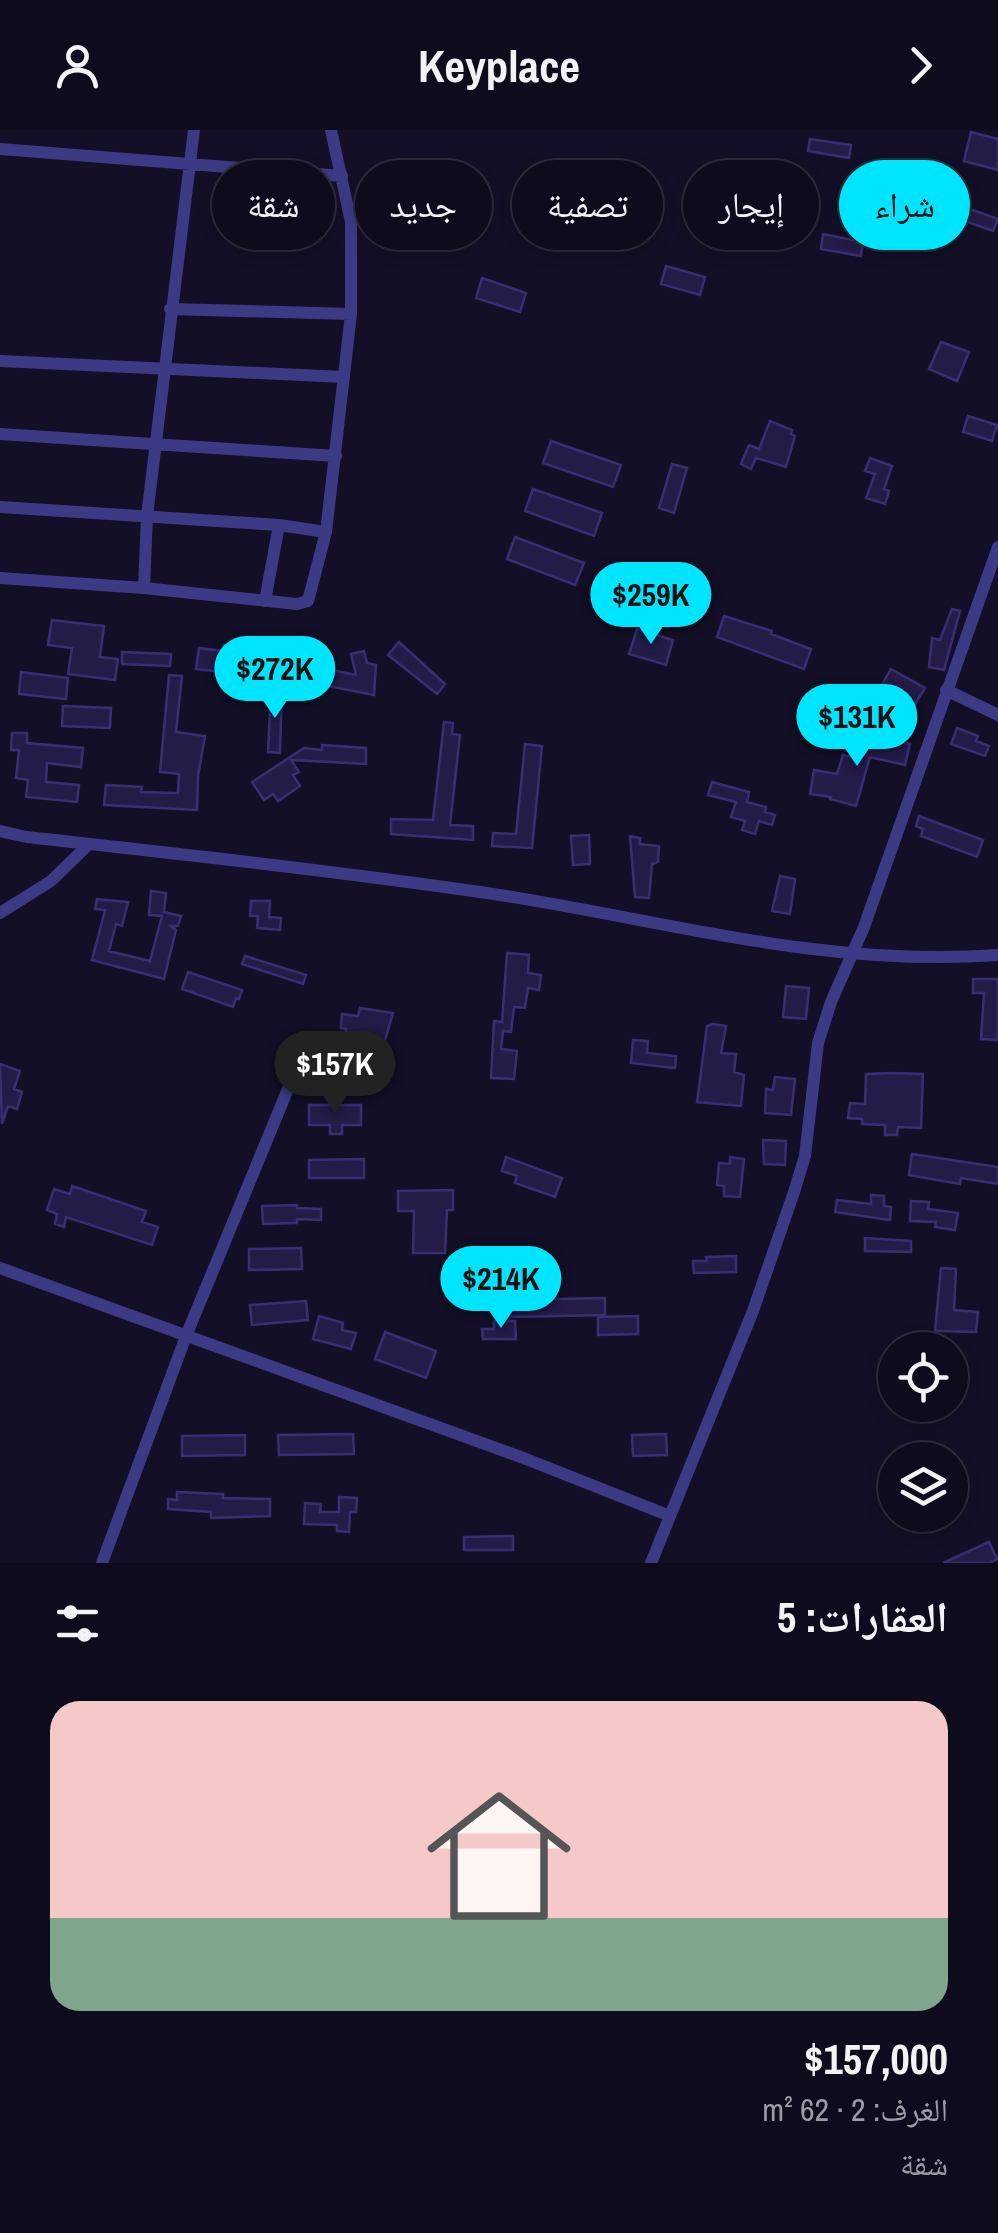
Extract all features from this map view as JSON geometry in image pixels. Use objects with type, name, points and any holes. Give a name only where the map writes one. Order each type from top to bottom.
[{"type":"street","points":[[144,588],[147,516],[194,130]]},
{"type":"street","points":[[0,578],[296,604],[308,601],[326,532],[351,314],[351,222],[331,130]]},
{"type":"street","points":[[0,149],[342,176]]},
{"type":"street","points":[[170,309],[351,314]]},
{"type":"street","points":[[0,361],[344,377]]},
{"type":"street","points":[[0,434],[336,456]]},
{"type":"street","points":[[0,507],[279,524],[326,532]]},
{"type":"street","points":[[265,601],[279,524]]},
{"type":"street","points":[[651,1563],[753,1311],[794,1192],[811,1122],[818,1043],[864,927],[998,547]]},
{"type":"street","points":[[946,690],[998,715]]},
{"type":"street","points":[[0,831],[488,893],[751,942],[851,955],[998,955]]},
{"type":"street","points":[[0,912],[51,882],[89,844]]},
{"type":"street","points":[[102,1563],[186,1336],[296,1072]]},
{"type":"street","points":[[0,1268],[526,1459],[670,1516]]},
{"type":"building","points":[[971,132],[998,139],[998,170],[964,160]]},
{"type":"building","points":[[810,139],[851,145],[849,158],[808,151]]},
{"type":"building","points":[[970,209],[998,219],[993,231],[970,223]]},
{"type":"building","points":[[823,234],[839,237],[839,250],[862,250],[861,256],[821,249]]},
{"type":"building","points":[[666,266],[705,277],[700,295],[661,284]]},
{"type":"building","points":[[482,278],[526,293],[520,312],[476,298]]},
{"type":"building","points":[[941,342],[969,352],[957,381],[929,369]]},
{"type":"building","points":[[968,416],[997,425],[992,441],[963,432]]},
{"type":"building","points":[[770,421],[792,430],[795,436],[786,467],[756,458],[751,469],[741,464],[749,445],[759,449]]},
{"type":"building","points":[[551,441],[621,465],[613,487],[543,463]]},
{"type":"building","points":[[870,458],[892,466],[884,489],[889,491],[885,504],[866,498],[875,474],[865,471]]},
{"type":"building","points":[[672,464],[687,468],[674,513],[659,508]]},
{"type":"building","points":[[533,489],[602,513],[594,536],[525,511]]},
{"type":"building","points":[[515,537],[584,563],[575,585],[507,559]]},
{"type":"building","points":[[652,591],[689,601],[685,617],[648,608]]},
{"type":"building","points":[[952,609],[960,611],[944,670],[929,667],[932,638],[940,640]]},
{"type":"building","points":[[724,616],[811,649],[804,669],[717,637]]},
{"type":"building","points":[[52,620],[104,626],[100,657],[118,659],[115,680],[68,674],[72,648],[48,645]]},
{"type":"building","points":[[637,629],[673,640],[666,665],[629,654]]},
{"type":"building","points":[[399,642],[445,684],[437,694],[388,655]]},
{"type":"building","points":[[224,645],[242,648],[241,655],[265,658],[263,677],[196,669],[199,648],[223,651]]},
{"type":"building","points":[[364,651],[367,663],[376,665],[374,695],[328,686],[331,670],[356,675],[351,654]]},
{"type":"building","points":[[122,652],[171,654],[170,666],[122,664]]},
{"type":"building","points":[[891,669],[925,688],[905,721],[888,711],[892,704],[876,695]]},
{"type":"building","points":[[21,672],[68,678],[66,699],[19,694]]},
{"type":"building","points":[[169,675],[182,676],[176,732],[205,736],[197,810],[104,805],[106,785],[142,787],[141,792],[178,793],[179,774],[160,772]]},
{"type":"building","points":[[271,689],[282,689],[280,753],[268,752]]},
{"type":"building","points":[[63,706],[111,708],[110,728],[62,726]]},
{"type":"building","points":[[444,722],[453,723],[452,734],[460,735],[450,825],[473,826],[473,840],[391,834],[391,819],[433,820]]},
{"type":"building","points":[[957,728],[978,736],[976,741],[989,746],[985,756],[951,744]]},
{"type":"building","points":[[12,733],[27,733],[27,743],[83,748],[81,767],[47,763],[46,782],[79,785],[77,802],[26,797],[28,780],[16,778],[19,750],[11,750]]},
{"type":"building","points":[[877,736],[910,744],[905,765],[870,757],[856,806],[810,794],[814,770],[837,774],[843,755],[850,757],[856,738],[875,744]]},
{"type":"building","points":[[525,744],[542,746],[532,848],[492,846],[493,833],[516,834]]},
{"type":"building","points":[[322,745],[366,748],[366,764],[291,760],[299,772],[293,775],[300,786],[278,801],[273,794],[264,800],[252,782],[304,748],[322,750]]},
{"type":"building","points":[[712,782],[749,792],[747,802],[766,807],[765,812],[775,815],[772,825],[759,821],[755,834],[742,830],[745,821],[731,817],[736,802],[708,795]]},
{"type":"building","points":[[919,816],[983,840],[977,857],[921,836],[923,829],[916,826]]},
{"type":"building","points":[[589,835],[590,864],[573,865],[571,836]]},
{"type":"building","points":[[630,836],[640,838],[640,844],[659,846],[658,862],[652,864],[649,898],[635,897]]},
{"type":"building","points":[[780,876],[795,879],[790,914],[772,911]]},
{"type":"building","points":[[151,891],[166,893],[164,912],[181,916],[178,926],[171,926],[176,930],[164,979],[92,960],[105,910],[95,909],[97,899],[128,902],[122,926],[116,924],[109,951],[150,961],[162,916],[149,915]]},
{"type":"building","points":[[251,901],[270,901],[269,917],[281,918],[280,930],[257,928],[258,916],[250,916]]},
{"type":"building","points":[[507,953],[529,955],[528,973],[541,975],[539,990],[528,988],[525,1008],[514,1007],[511,1032],[503,1031],[501,1049],[517,1051],[514,1079],[491,1078],[494,1021],[502,1022]]},
{"type":"building","points":[[245,956],[306,975],[303,984],[242,964]]},
{"type":"building","points":[[188,972],[242,990],[239,999],[233,1007],[182,989]]},
{"type":"building","points":[[973,979],[998,979],[998,1040],[981,1039],[984,993],[973,993]]},
{"type":"building","points":[[786,986],[809,988],[806,1019],[783,1017]]},
{"type":"building","points":[[360,1008],[393,1013],[381,1054],[374,1053],[372,1061],[350,1057],[347,1070],[326,1065],[328,1050],[342,1052],[346,1029],[341,1028],[342,1014],[358,1016]]},
{"type":"building","points":[[707,1026],[726,1026],[721,1053],[736,1054],[734,1072],[744,1075],[741,1106],[697,1102]]},
{"type":"building","points":[[633,1040],[648,1041],[647,1053],[676,1056],[675,1068],[631,1063]]},
{"type":"building","points":[[0,1064],[20,1071],[14,1089],[22,1092],[17,1109],[8,1106],[2,1124]]},
{"type":"building","points":[[866,1074],[923,1074],[921,1128],[898,1127],[897,1135],[885,1135],[885,1125],[862,1124],[862,1119],[848,1118],[850,1103],[865,1104]]},
{"type":"building","points":[[775,1077],[795,1079],[791,1115],[765,1113],[766,1089],[773,1090]]},
{"type":"building","points":[[309,1105],[361,1105],[361,1125],[342,1125],[342,1134],[330,1134],[330,1125],[309,1125]]},
{"type":"building","points":[[763,1140],[786,1141],[785,1165],[764,1164]]},
{"type":"building","points":[[912,1154],[998,1167],[998,1184],[961,1178],[960,1184],[909,1175]]},
{"type":"building","points":[[506,1157],[562,1178],[555,1197],[515,1183],[517,1176],[502,1171]]},
{"type":"building","points":[[730,1157],[744,1159],[740,1197],[724,1196],[724,1186],[717,1185],[719,1163],[730,1164]]},
{"type":"building","points":[[364,1159],[364,1178],[309,1178],[309,1160]]},
{"type":"building","points":[[72,1186],[146,1211],[142,1222],[158,1227],[152,1245],[66,1217],[64,1227],[55,1224],[57,1214],[47,1210],[54,1189],[70,1194]]},
{"type":"building","points":[[453,1190],[453,1210],[447,1210],[445,1253],[413,1253],[414,1211],[398,1211],[398,1191]]},
{"type":"building","points":[[871,1195],[884,1196],[884,1206],[891,1207],[890,1220],[835,1212],[837,1200],[871,1204]]},
{"type":"building","points":[[911,1201],[929,1202],[928,1209],[958,1213],[955,1230],[935,1227],[936,1222],[910,1221]]},
{"type":"building","points":[[262,1206],[321,1209],[321,1220],[263,1224]]},
{"type":"building","points":[[865,1238],[911,1241],[911,1252],[865,1251]]},
{"type":"building","points":[[301,1248],[302,1269],[249,1270],[249,1249]]},
{"type":"building","points":[[736,1256],[736,1272],[694,1273],[693,1261]]},
{"type":"building","points":[[941,1268],[956,1269],[954,1310],[978,1312],[976,1332],[935,1331]]},
{"type":"building","points":[[605,1298],[605,1315],[509,1317],[508,1300]]},
{"type":"building","points":[[306,1301],[308,1320],[252,1325],[250,1305]]},
{"type":"building","points":[[319,1316],[343,1323],[342,1330],[356,1333],[351,1349],[313,1339]]},
{"type":"building","points":[[638,1316],[638,1334],[598,1335],[598,1317]]},
{"type":"building","points":[[494,1321],[515,1321],[516,1339],[483,1339],[482,1329],[494,1329]]},
{"type":"building","points":[[385,1332],[436,1351],[426,1378],[375,1359]]},
{"type":"building","points":[[353,1434],[354,1454],[279,1455],[278,1435]]},
{"type":"building","points":[[666,1434],[667,1455],[633,1456],[632,1435]]},
{"type":"building","points":[[245,1435],[245,1455],[182,1456],[182,1436]]},
{"type":"building","points":[[177,1492],[270,1499],[270,1516],[211,1518],[211,1512],[168,1509],[168,1499],[177,1500]]},
{"type":"building","points":[[339,1497],[357,1498],[356,1512],[350,1512],[349,1532],[337,1531],[337,1525],[304,1524],[305,1503],[321,1504],[320,1512],[339,1512]]},
{"type":"building","points":[[513,1536],[513,1550],[464,1550],[464,1537]]},
{"type":"building","points":[[989,1542],[997,1559],[989,1563],[943,1563]]}]
